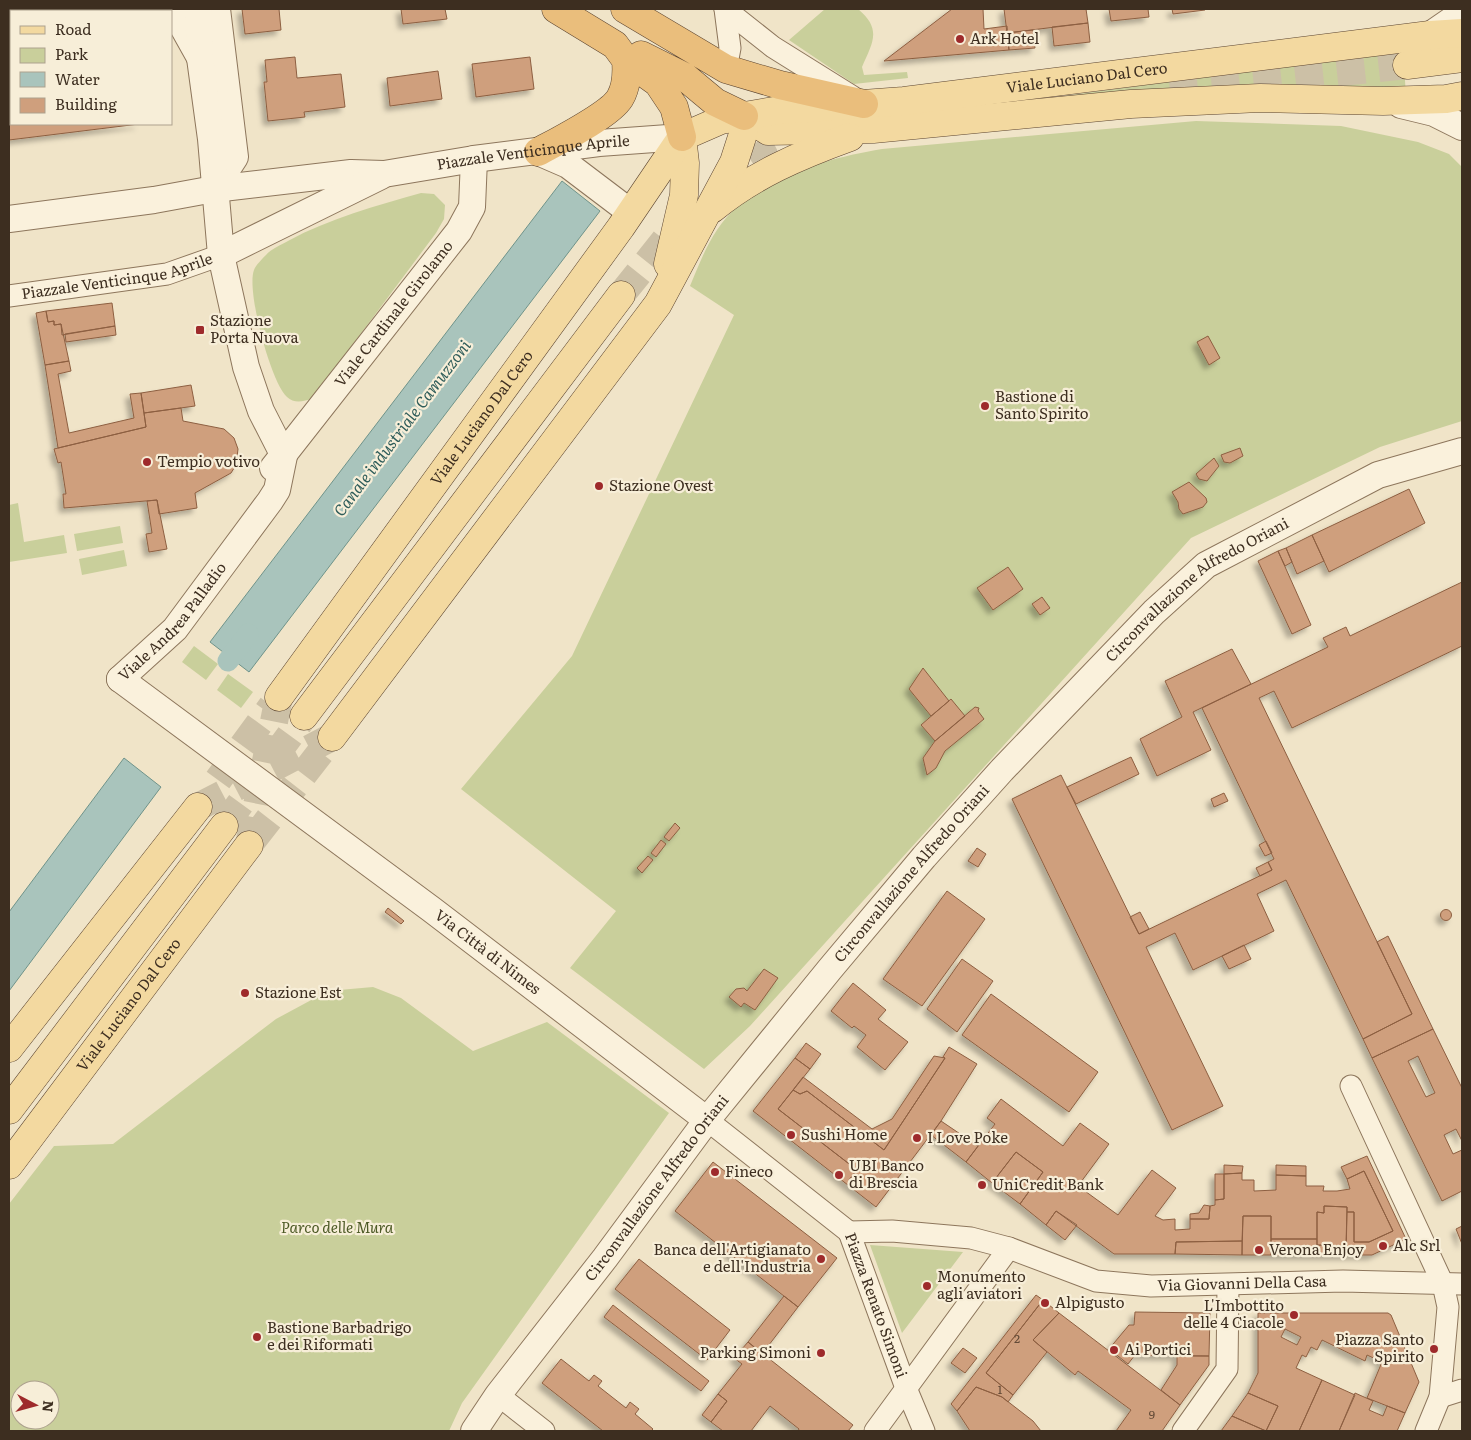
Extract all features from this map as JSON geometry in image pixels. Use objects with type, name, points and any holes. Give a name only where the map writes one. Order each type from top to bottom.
[{"type":"highway","points":[[556,9],[621,52],[658,83],[674,107],[682,138]]},
{"type":"highway","points":[[625,9],[726,69],[780,85],[864,104]]},
{"type":"highway","points":[[621,52],[677,73],[715,102],[744,116]]},
{"type":"highway","points":[[538,152],[580,130],[619,100],[627,74],[621,52]]},
{"type":"highway","points":[[726,69],[744,116]]},
{"type":"main road","name":"Viale Luciano Dal Cero","points":[[279,697],[682,138],[721,120],[780,110],[864,104],[1430,35],[1462,33]]},
{"type":"main road","points":[[1407,65],[1462,58]]},
{"type":"main road","name":"Viale Luciano Dal Cero","points":[[744,116],[768,131],[873,129],[1131,104],[1260,98],[1383,101],[1446,100],[1462,96]]},
{"type":"main road","name":"Viale Luciano Dal Cero","points":[[332,737],[658,304],[734,162],[743,134],[744,116]]},
{"type":"main road","name":"Viale Luciano Dal Cero","points":[[705,215],[730,194],[800,155],[873,129]]},
{"type":"main road","name":"Viale Luciano Dal Cero","points":[[658,304],[684,195],[682,138]]},
{"type":"main road","points":[[304,716],[621,295]]},
{"type":"main road","points":[[9,1048],[198,807]]},
{"type":"main road","points":[[9,1110],[224,826]]},
{"type":"main road","name":"Viale Luciano Dal Cero","points":[[9,1165],[250,845]]},
{"type":"street","points":[[178,9],[180,22],[200,58]]},
{"type":"street","points":[[198,9],[200,58],[221,256],[246,367],[261,411],[284,456]]},
{"type":"street","points":[[214,189],[235,157],[217,9]]},
{"type":"street","points":[[725,9],[730,48],[726,69]]},
{"type":"street","points":[[725,9],[773,47],[864,104]]},
{"type":"street","name":"Viale Luciano Dal Cero","points":[[1430,35],[1462,13]]},
{"type":"street","name":"Viale Luciano Dal Cero","points":[[1383,101],[1434,113],[1462,127]]},
{"type":"street","name":"Piazzale Venticinque Aprile","points":[[9,219],[154,200],[214,189],[351,173],[384,174],[474,159],[607,142],[682,138]]},
{"type":"street","points":[[538,152],[568,165],[630,212]]},
{"type":"street","name":"Viale Cardinale Girolamo","points":[[284,456],[459,231],[472,208],[474,159]]},
{"type":"street","name":"Piazzale Venticinque Aprile","points":[[9,296],[167,274],[221,256],[384,174]]},
{"type":"street","name":"Circonvallazione Alfredo Oriani","points":[[474,1431],[498,1395],[605,1258],[707,1120],[843,954],[976,799],[1154,612],[1206,565],[1378,474],[1462,451]]},
{"type":"street","name":"Viale Andrea Palladio","points":[[120,679],[162,618],[284,456]]},
{"type":"street","name":"Viale Andrea Palladio","points":[[120,679],[175,628],[270,501],[277,490],[284,456]]},
{"type":"street","name":"Via Città di Nimes","points":[[120,679],[431,909],[707,1120],[849,1232]]},
{"type":"street","points":[[1351,1086],[1453,1284],[1448,1307],[1440,1397],[1426,1431]]},
{"type":"street","name":"Piazza Renato Simoni","points":[[924,1430],[906,1388],[849,1232],[892,1231],[971,1238],[1009,1248],[1046,1263]]},
{"type":"street","name":"Piazza Renato Simoni","points":[[906,1388],[1009,1248]]},
{"type":"street","name":"Via Giovanni Della Casa","points":[[1046,1263],[1096,1282],[1151,1286],[1343,1281],[1453,1284]]},
{"type":"street","points":[[1184,1431],[1227,1369],[1228,1285]]},
{"type":"street","points":[[1448,1307],[1462,1331]]},
{"type":"street","points":[[875,1431],[906,1388]]},
{"type":"street","points":[[1440,1397],[1462,1390]]},
{"type":"street","points":[[498,1395],[544,1431]]},
{"type":"green space","points":[[825,9],[858,9],[866,16],[873,30],[873,36],[862,67],[864,75],[907,72],[908,78],[854,84],[789,40]]},
{"type":"green space","points":[[1403,50],[1406,96],[1013,103]]},
{"type":"green space","points":[[1196,121],[1341,126],[1418,142],[1449,154],[1462,167],[1462,421],[1380,447],[1191,538],[750,1026],[704,1069],[570,968],[616,911],[461,789],[572,656],[734,315],[690,286],[709,243],[731,212],[769,184],[813,165],[860,153],[882,149]]},
{"type":"green space","points":[[421,193],[434,194],[445,205],[444,219],[436,233],[312,399],[293,401],[287,397],[281,388],[267,356],[257,315],[252,281],[256,266],[273,249],[304,233],[353,213]]},
{"type":"green space","points":[[18,503],[24,542],[64,535],[67,553],[9,562],[9,505]]},
{"type":"green space","points":[[120,526],[123,543],[77,551],[74,534]]},
{"type":"green space","points":[[124,550],[127,566],[82,575],[79,559]]},
{"type":"green space","points":[[194,646],[218,664],[206,680],[182,662]]},
{"type":"green space","points":[[228,674],[253,692],[241,708],[217,690]]},
{"type":"green space","name":"Parco delle Mura","points":[[373,987],[401,998],[473,1051],[547,1022],[669,1113],[462,1403],[449,1431],[9,1431],[9,1204],[54,1146],[113,1144],[276,1019],[328,991]]},
{"type":"green space","points":[[870,1245],[963,1252],[902,1333]]},
{"type":"water","points":[[562,181],[600,211],[249,672],[210,642]]},
{"type":"water","points":[[124,758],[161,787],[9,991],[9,912]]},
{"type":"building","points":[[242,9],[279,9],[281,30],[245,34]]},
{"type":"building","points":[[401,9],[445,9],[447,19],[403,24]]},
{"type":"building","name":"Ark Hotel","points":[[952,9],[983,9],[984,29],[1007,26],[1009,50],[884,61]]},
{"type":"building","points":[[1004,9],[1086,9],[1088,23],[1007,33]]},
{"type":"building","points":[[1109,9],[1148,9],[1149,17],[1111,21]]},
{"type":"building","points":[[1172,9],[1205,9],[1205,10],[1173,14]]},
{"type":"building","points":[[1088,23],[1090,42],[1054,46],[1052,27]]},
{"type":"building","points":[[1033,30],[1035,48],[1009,50],[1007,33]]},
{"type":"building","points":[[295,57],[297,78],[341,74],[345,107],[304,112],[305,117],[268,121],[264,82],[267,82],[265,60]]},
{"type":"building","points":[[530,57],[534,89],[476,97],[472,64]]},
{"type":"building","points":[[438,71],[442,99],[390,106],[387,78]]},
{"type":"building","points":[[9,105],[10,125],[131,125],[9,140]]},
{"type":"building","points":[[112,303],[115,326],[62,335],[61,324],[54,325],[54,321],[48,322],[46,311]]},
{"type":"building","points":[[46,311],[48,322],[54,321],[54,325],[61,324],[69,361],[45,365],[36,313]]},
{"type":"building","points":[[115,326],[116,335],[66,342],[65,334]]},
{"type":"building","points":[[1208,336],[1220,358],[1209,365],[1197,342]]},
{"type":"building","points":[[69,361],[71,371],[58,374],[69,433],[134,418],[130,394],[141,393],[146,427],[58,448],[45,365]]},
{"type":"building","points":[[191,385],[195,406],[144,413],[141,393]]},
{"type":"building","name":"Tempio votivo","points":[[181,408],[183,421],[224,429],[234,438],[238,449],[236,465],[231,473],[195,493],[197,508],[159,514],[157,500],[64,508],[63,494],[66,494],[61,462],[58,463],[54,449],[146,427],[144,413]]},
{"type":"building","points":[[1240,448],[1243,456],[1230,463],[1224,462],[1221,455]]},
{"type":"building","points":[[1214,458],[1219,466],[1207,481],[1199,479],[1196,474]]},
{"type":"building","points":[[1189,482],[1206,498],[1207,502],[1203,507],[1183,514],[1172,492]]},
{"type":"building","points":[[1409,489],[1425,523],[1329,572],[1312,535]]},
{"type":"building","points":[[157,500],[167,549],[149,552],[146,534],[152,533],[147,501]]},
{"type":"building","points":[[1312,535],[1324,561],[1297,574],[1286,548]]},
{"type":"building","points":[[1286,548],[1292,562],[1285,566],[1278,551]]},
{"type":"building","points":[[1278,551],[1311,625],[1292,634],[1258,561]]},
{"type":"building","points":[[1008,567],[1023,589],[993,610],[977,588]]},
{"type":"building","points":[[1462,582],[1462,646],[1292,728],[1274,691],[1259,698],[1412,1014],[1363,1039],[1286,880],[1257,894],[1274,931],[1193,970],[1175,933],[1146,947],[1223,1106],[1172,1130],[1012,799],[1061,775],[1139,934],[1272,870],[1268,862],[1274,859],[1202,708],[1328,647],[1323,638],[1346,627],[1350,636]]},
{"type":"building","points":[[1042,597],[1050,608],[1040,615],[1032,604]]},
{"type":"building","points":[[1232,649],[1251,684],[1193,712],[1211,750],[1157,776],[1140,739],[1182,717],[1165,681]]},
{"type":"building","points":[[923,668],[949,701],[931,716],[909,689]]},
{"type":"building","points":[[951,699],[965,716],[935,741],[921,725]]},
{"type":"building","points":[[975,707],[979,708],[978,711],[984,719],[945,751],[936,768],[927,775],[923,758],[935,741]]},
{"type":"building","points":[[1131,757],[1139,774],[1076,804],[1067,787]]},
{"type":"building","points":[[1224,793],[1228,801],[1214,807],[1211,799]]},
{"type":"building","points":[[675,823],[680,828],[669,841],[664,837]]},
{"type":"building","points":[[661,840],[666,844],[656,857],[651,853]]},
{"type":"building","points":[[1266,841],[1272,853],[1265,856],[1259,845]]},
{"type":"building","points":[[977,848],[986,854],[978,867],[968,861]]},
{"type":"building","points":[[648,856],[653,860],[642,873],[637,868]]},
{"type":"building","points":[[1268,862],[1272,870],[1260,876],[1256,868]]},
{"type":"building","points":[[947,891],[985,919],[922,1006],[883,979]]},
{"type":"building","points":[[388,908],[404,921],[401,924],[385,912]]},
{"type":"building","points":[[1446,909],[1452,915],[1446,921],[1440,915]]},
{"type":"building","points":[[1140,912],[1149,929],[1139,934],[1130,917]]},
{"type":"building","points":[[1388,936],[1433,1029],[1372,1058],[1363,1039],[1412,1014],[1377,942]]},
{"type":"building","points":[[1244,945],[1251,959],[1229,969],[1222,956]]},
{"type":"building","points":[[962,959],[993,981],[957,1032],[927,1009]]},
{"type":"building","points":[[764,969],[778,978],[755,1010],[744,1003],[741,1007],[729,997],[736,989],[744,988],[747,991]]},
{"type":"building","points":[[853,983],[886,1010],[878,1019],[908,1042],[885,1070],[857,1047],[866,1035],[854,1026],[852,1028],[831,1011]]},
{"type":"building","points":[[991,994],[1098,1072],[1069,1112],[962,1035]]},
{"type":"building","points":[[1433,1029],[1462,1088],[1462,1141],[1456,1129],[1444,1135],[1453,1154],[1462,1150],[1462,1191],[1442,1201],[1372,1058]],"holes":[[[1418,1056],[1435,1093],[1426,1097],[1408,1061]]]},
{"type":"building","points":[[806,1043],[821,1054],[810,1069],[795,1058]]},
{"type":"building","points":[[949,1047],[977,1064],[941,1121],[876,1207],[853,1189],[855,1186],[849,1180],[857,1170],[778,1109],[793,1090],[800,1094],[807,1091],[884,1150],[945,1058],[943,1057]]},
{"type":"building","points":[[934,1056],[945,1058],[884,1150],[807,1091],[800,1094],[793,1090],[803,1077],[872,1129],[892,1119]]},
{"type":"building","points":[[795,1058],[810,1069],[778,1109],[857,1170],[849,1180],[855,1186],[853,1189],[753,1111]]},
{"type":"building","points":[[1001,1099],[1063,1146],[1080,1123],[1109,1144],[1078,1186],[1118,1215],[1152,1170],[1176,1188],[1155,1216],[1163,1220],[1175,1219],[1175,1230],[1190,1229],[1190,1219],[1209,1219],[1210,1206],[1215,1205],[1215,1200],[1224,1199],[1224,1174],[1242,1173],[1242,1180],[1254,1180],[1254,1191],[1276,1190],[1276,1175],[1306,1176],[1306,1186],[1324,1186],[1323,1191],[1337,1191],[1350,1189],[1347,1179],[1364,1171],[1393,1231],[1369,1242],[1354,1242],[1354,1212],[1347,1212],[1347,1207],[1324,1206],[1324,1213],[1317,1212],[1317,1239],[1271,1239],[1271,1216],[1243,1216],[1242,1241],[1176,1242],[1175,1254],[1114,1254],[1056,1211],[1046,1225],[1020,1204],[1043,1172],[1016,1152],[992,1183],[966,1162],[995,1124],[987,1118]]},
{"type":"building","points":[[941,1121],[978,1146],[966,1162],[931,1135]]},
{"type":"building","points":[[1016,1152],[1043,1172],[1020,1204],[992,1183]]},
{"type":"building","points":[[1367,1156],[1406,1239],[1372,1255],[1346,1255],[1347,1212],[1354,1212],[1354,1242],[1369,1242],[1393,1231],[1364,1171],[1347,1179],[1341,1167]]},
{"type":"building","points":[[713,1162],[837,1258],[798,1307],[675,1211]]},
{"type":"building","points":[[1224,1165],[1243,1166],[1242,1173],[1224,1174]]},
{"type":"building","points":[[1276,1165],[1306,1166],[1306,1176],[1276,1175]]},
{"type":"building","points":[[1215,1174],[1224,1174],[1224,1199],[1215,1200]]},
{"type":"building","points":[[1204,1205],[1210,1206],[1209,1219],[1190,1219],[1190,1214],[1199,1213]]},
{"type":"building","points":[[1324,1206],[1347,1207],[1346,1246],[1317,1245],[1317,1212],[1324,1213]]},
{"type":"building","points":[[1056,1211],[1077,1225],[1065,1240],[1046,1225]]},
{"type":"building","points":[[1243,1216],[1271,1216],[1271,1255],[1242,1255]]},
{"type":"building","points":[[1462,1226],[1462,1244],[1456,1229]]},
{"type":"building","points":[[1271,1239],[1317,1239],[1317,1255],[1271,1255]]},
{"type":"building","points":[[1242,1241],[1242,1255],[1175,1254],[1176,1242]]},
{"type":"building","points":[[1317,1245],[1346,1246],[1346,1255],[1317,1255]]},
{"type":"building","points":[[639,1259],[730,1330],[707,1360],[615,1289]]},
{"type":"building","points":[[1036,1295],[1043,1300],[986,1373],[1013,1395],[1008,1402],[1002,1397],[976,1387],[957,1411],[951,1404]]},
{"type":"building","points":[[784,1296],[798,1307],[762,1354],[748,1342]]},
{"type":"building","points":[[1043,1300],[1059,1313],[1033,1340],[1047,1352],[1013,1395],[986,1373]]},
{"type":"building","points":[[613,1305],[709,1381],[701,1391],[604,1317]]},
{"type":"building","points":[[1135,1312],[1210,1313],[1209,1356],[1135,1355],[1128,1364],[1109,1349],[1129,1325],[1134,1325]]},
{"type":"building","points":[[1059,1313],[1180,1405],[1162,1431],[1116,1431],[1131,1410],[1078,1371],[1075,1375],[1033,1340]]},
{"type":"building","points":[[1258,1313],[1388,1313],[1391,1315],[1419,1382],[1405,1413],[1367,1398],[1382,1362],[1367,1355],[1365,1361],[1322,1340],[1317,1350],[1311,1347],[1306,1357],[1302,1355],[1296,1368],[1322,1380],[1299,1431],[1266,1431],[1278,1406],[1248,1393],[1258,1373]],"holes":[[[1285,1329],[1301,1337],[1297,1345],[1281,1337]]]},
{"type":"building","points":[[748,1342],[853,1425],[848,1431],[798,1431],[799,1429],[770,1406],[751,1431],[723,1431],[711,1422],[727,1401],[718,1394],[742,1364],[734,1358]]},
{"type":"building","points":[[963,1348],[977,1358],[965,1373],[951,1363]]},
{"type":"building","points":[[1177,1356],[1209,1356],[1209,1365],[1180,1405],[1161,1390],[1177,1365]]},
{"type":"building","points":[[561,1359],[589,1381],[594,1375],[602,1381],[598,1386],[626,1408],[630,1402],[639,1409],[635,1414],[653,1429],[651,1431],[603,1431],[542,1383]]},
{"type":"building","points":[[1322,1380],[1355,1395],[1339,1431],[1299,1431]]},
{"type":"building","points":[[976,1387],[1002,1397],[1033,1421],[1041,1431],[970,1431],[957,1411]]},
{"type":"building","points":[[1248,1393],[1278,1406],[1266,1431],[1232,1416]]},
{"type":"building","points":[[1355,1393],[1373,1401],[1369,1410],[1383,1416],[1387,1406],[1405,1413],[1397,1431],[1339,1431]]},
{"type":"building","points":[[718,1394],[727,1401],[711,1422],[702,1415]]},
{"type":"building","points":[[1232,1416],[1266,1431],[1221,1431]]},
{"type":"waterway","name":"Canale industriale Camuzzoni","points":[[228,661],[248,634]]},
{"type":"tunnel","points":[[1170,91],[1407,65]]},
{"type":"tunnel","points":[[719,188],[752,161],[764,154],[790,141],[817,132]]},
{"type":"tunnel","points":[[621,295],[669,235],[682,223]]},
{"type":"tunnel","points":[[249,845],[279,697]]},
{"type":"tunnel","points":[[218,780],[272,706]]},
{"type":"tunnel","points":[[224,826],[304,716]]},
{"type":"tunnel","points":[[198,807],[332,737]]},
{"type":"tunnel","points":[[252,841],[327,744]]},
{"type":"place","name":"Ark Hotel","points":[[960,39]]},
{"type":"place","name":"Stazione Porta Nuova","points":[[200,330]]},
{"type":"place","name":"Bastione di Santo Spirito","points":[[985,406]]},
{"type":"place","name":"Tempio votivo","points":[[147,462]]},
{"type":"place","name":"Stazione Ovest","points":[[599,486]]},
{"type":"place","name":"Stazione Est","points":[[245,993]]},
{"type":"place","name":"Sushi Home","points":[[791,1135]]},
{"type":"place","name":"I Love Poke","points":[[917,1138]]},
{"type":"place","name":"Fineco","points":[[715,1172]]},
{"type":"place","name":"UBI Banco di Brescia","points":[[839,1175]]},
{"type":"place","name":"UniCredit Bank","points":[[982,1185]]},
{"type":"place","name":"Alc Srl","points":[[1383,1246]]},
{"type":"place","name":"Verona Enjoy","points":[[1259,1250]]},
{"type":"place","name":"Banca dell'Artigianato e dell'Industria","points":[[821,1259]]},
{"type":"place","name":"Monumento agli aviatori","points":[[927,1286]]},
{"type":"place","name":"Alpigusto","points":[[1045,1303]]},
{"type":"place","name":"L'Imbottito delle 4 Ciacole","points":[[1294,1315]]},
{"type":"place","name":"Bastione Barbadrigo e dei Riformati","points":[[257,1337]]},
{"type":"place","name":"Piazza Santo Spirito","points":[[1434,1349]]},
{"type":"place","name":"Ai Portici","points":[[1114,1350]]},
{"type":"place","name":"Parking Simoni","points":[[821,1353]]}]
